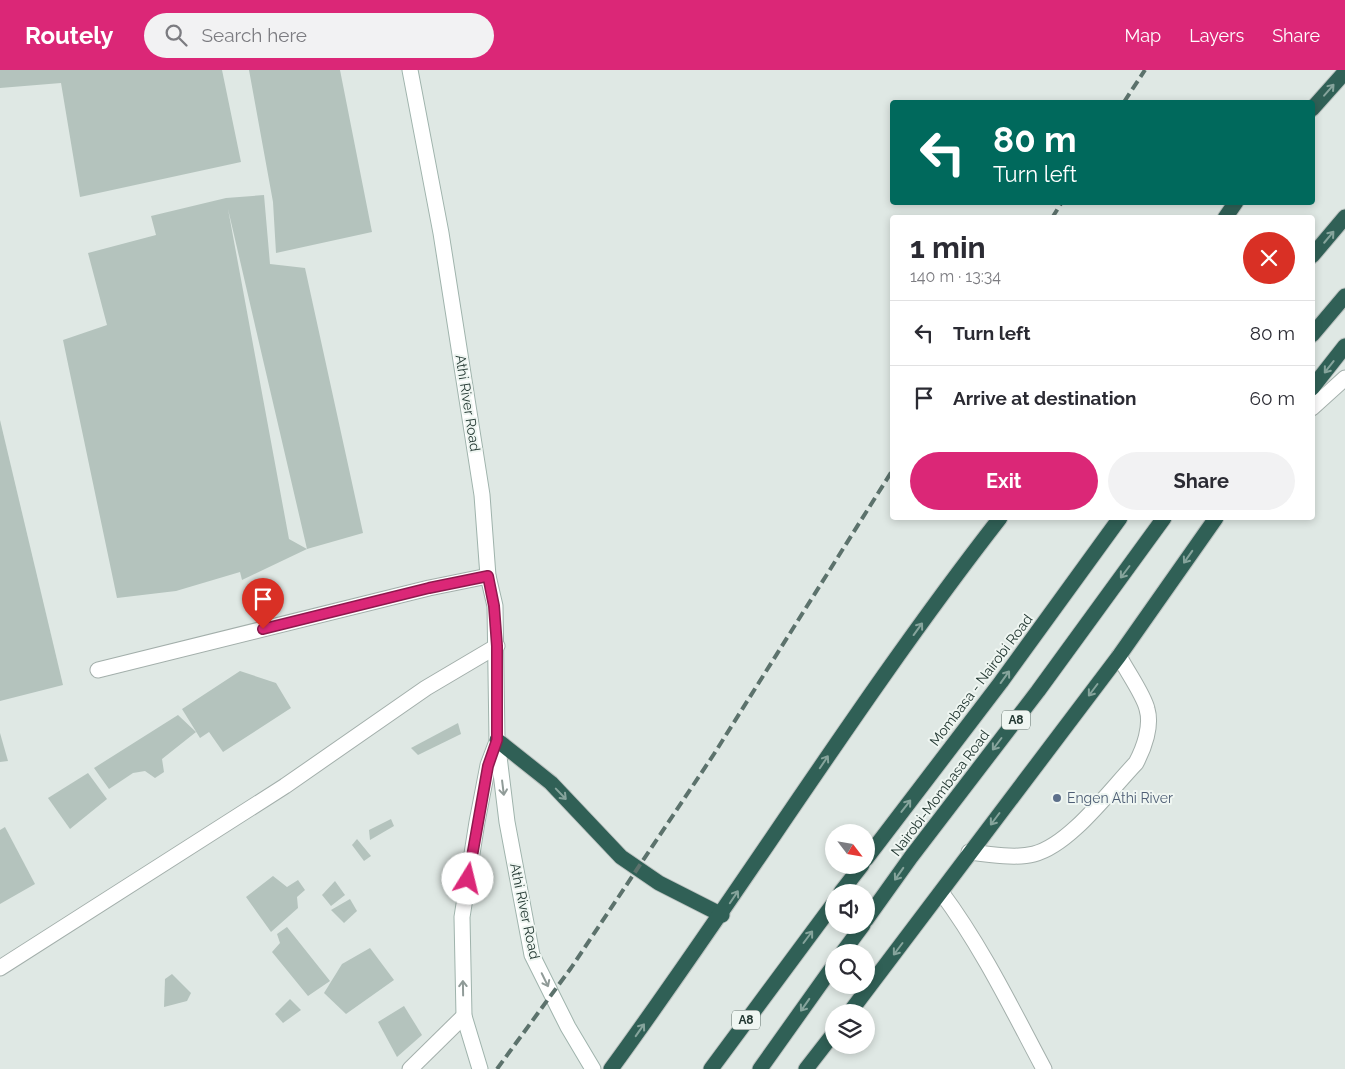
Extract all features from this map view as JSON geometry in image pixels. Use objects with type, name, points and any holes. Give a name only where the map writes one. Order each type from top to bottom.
[{"type":"highway","points":[[1315,106],[1345,72]]},
{"type":"highway","points":[[1315,252],[1345,217]]},
{"type":"highway","points":[[1315,331],[1345,296]]},
{"type":"highway","points":[[1315,384],[1345,346]]},
{"type":"highway","points":[[611,1069],[722,915],[859,710],[999,520]]},
{"type":"highway","name":"Mombasa - Nairobi Road","points":[[875,847],[1001,682],[1119,520]]},
{"type":"highway","name":"Nairobi-Mombasa Road","points":[[875,908],[1038,691],[1163,520]]},
{"type":"highway","points":[[856,1004],[969,852],[1119,656],[1215,520]]},
{"type":"highway","points":[[497,740],[551,783],[621,857],[659,883],[722,915]]},
{"type":"highway","points":[[847,884],[855,874]]},
{"type":"highway","name":"A8","points":[[711,1069],[825,915]]},
{"type":"highway","points":[[760,1069],[825,978]]},
{"type":"highway","points":[[806,1069],[825,1045]]},
{"type":"main road","name":"Athi River Road","points":[[410,70],[439,224],[477,459],[488,576],[494,606],[497,646],[497,740],[507,822],[532,954],[568,1027],[593,1069]]},
{"type":"main road","points":[[1315,405],[1345,378]]},
{"type":"main road","points":[[98,670],[419,590],[488,576]]},
{"type":"main road","points":[[0,968],[285,786],[426,688],[497,646]]},
{"type":"main road","points":[[969,852],[1033,855],[1051,848],[1066,838],[1136,762],[1143,749],[1147,729],[1147,709],[1119,656]]},
{"type":"main road","name":"Athi River Road","points":[[480,1069],[464,1016],[462,917],[488,766],[497,740]]},
{"type":"main road","points":[[941,892],[956,912],[1005,993],[1044,1069]]},
{"type":"main road","points":[[410,1069],[464,1016]]},
{"type":"building","points":[[0,70],[222,70],[241,162],[80,197],[61,83],[0,88]]},
{"type":"building","points":[[249,70],[340,70],[372,232],[276,253],[273,202]]},
{"type":"building","points":[[264,195],[270,264],[305,268],[363,533],[307,549],[242,580],[240,572],[176,591],[117,598],[63,340],[107,325],[88,253],[156,235],[151,216],[226,198]],"holes":[[[228,209],[307,549],[289,539]]]},
{"type":"building","points":[[0,420],[63,685],[0,701]]},
{"type":"building","points":[[240,671],[276,683],[291,708],[223,752],[209,732],[200,738],[182,709]]},
{"type":"building","points":[[178,715],[196,732],[162,759],[164,772],[155,778],[145,771],[133,773],[109,789],[94,768]]},
{"type":"building","points":[[458,723],[461,734],[418,755],[411,748]]},
{"type":"building","points":[[0,733],[8,761],[0,762]]},
{"type":"building","points":[[88,773],[107,799],[70,829],[48,798]]},
{"type":"building","points":[[391,819],[394,826],[370,840],[369,830]]},
{"type":"building","points":[[5,827],[35,884],[0,904],[0,830]]},
{"type":"building","points":[[357,839],[371,856],[364,861],[352,845]]},
{"type":"building","points":[[273,876],[287,887],[298,880],[305,890],[297,897],[298,908],[271,932],[246,897]]},
{"type":"building","points":[[335,881],[345,895],[331,906],[322,895]]},
{"type":"building","points":[[350,899],[357,911],[344,923],[331,910]]},
{"type":"building","points":[[287,927],[330,981],[308,996],[272,952],[280,943],[277,934]]},
{"type":"building","points":[[370,948],[394,980],[346,1014],[324,993],[342,964]]},
{"type":"building","points":[[172,974],[191,993],[187,1001],[164,1007],[165,979]]},
{"type":"building","points":[[290,999],[301,1010],[283,1023],[275,1014]]},
{"type":"building","points":[[404,1006],[422,1035],[397,1057],[378,1022]]},
{"type":"railway","points":[[1125,100],[1145,70]]},
{"type":"railway","points":[[1054,215],[1060,205]]},
{"type":"railway","points":[[497,1069],[571,968],[714,754],[890,474]]},
{"type":"place","name":"Engen Athi River","points":[[1057,798]]},
{"type":"route","points":[[263,629],[429,588],[488,576],[494,606],[497,646],[497,740],[488,766],[468,879]]}]
